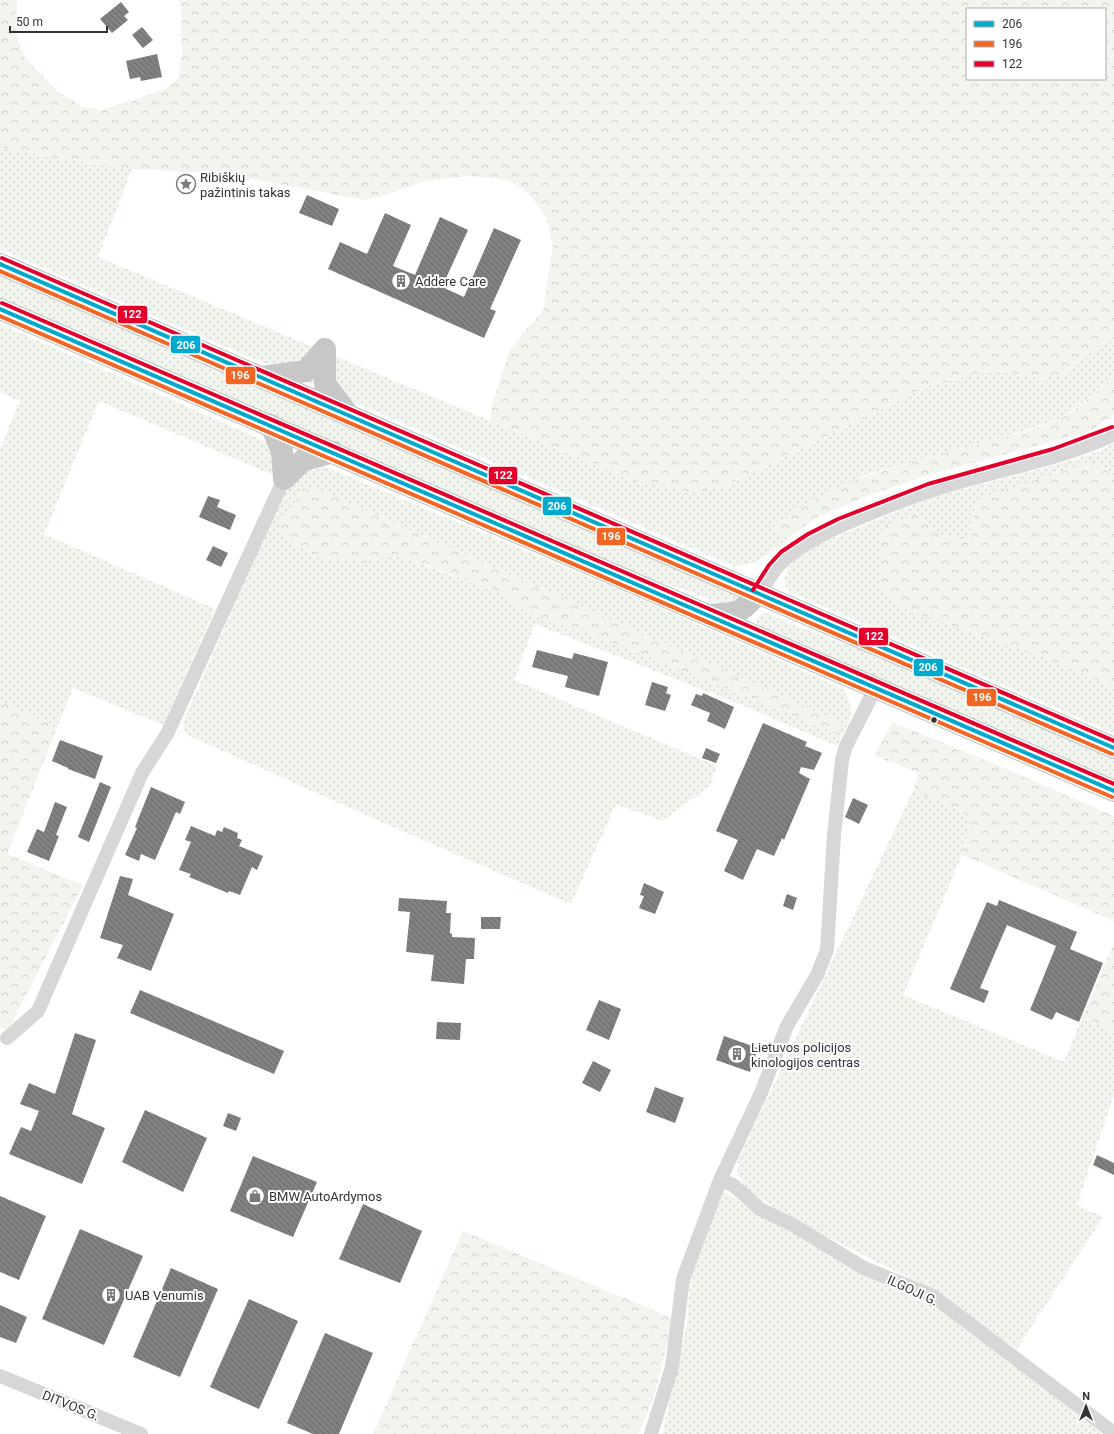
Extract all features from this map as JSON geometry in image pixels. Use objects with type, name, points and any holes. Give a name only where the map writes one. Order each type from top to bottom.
[{"type":"highway","points":[[0,264],[1114,748]]},
{"type":"highway","points":[[0,309],[1114,791]]},
{"type":"highway","points":[[262,377],[306,371],[325,348],[325,384],[348,414]]},
{"type":"highway","points":[[271,426],[282,451],[284,479]]},
{"type":"highway","points":[[284,479],[303,460],[333,452]]},
{"type":"highway","points":[[706,615],[736,613],[745,609],[758,593]]},
{"type":"street","points":[[758,593],[784,557],[805,542],[850,520],[910,496],[954,482],[1055,456],[1114,433]]},
{"type":"street","points":[[7,1038],[38,1011],[142,772],[167,734],[284,479]]},
{"type":"street","points":[[651,1434],[672,1367],[683,1279],[720,1180],[761,1093],[788,1026],[817,975],[827,950],[834,835],[842,760],[846,746],[876,687]]},
{"type":"street","name":"ILGOJI G.","points":[[720,1180],[733,1185],[760,1209],[794,1225],[864,1268],[933,1296],[1114,1433]]},
{"type":"street","name":"DITVOS G.","points":[[0,1376],[142,1434]]},
{"type":"green space","points":[[0,0],[17,0],[16,35],[25,58],[58,92],[81,106],[101,110],[166,89],[178,78],[182,57],[181,6],[178,0],[1114,0],[1114,333],[1065,374],[1041,379],[996,370],[929,386],[725,486],[693,493],[632,480],[490,420],[492,404],[509,352],[523,333],[543,311],[553,246],[547,219],[529,194],[508,180],[472,176],[425,181],[382,196],[364,200],[226,174],[132,169],[53,158],[0,147]]},
{"type":"green space","points":[[0,147],[53,158],[132,169],[98,257],[632,480],[693,493],[726,486],[929,386],[996,370],[1041,379],[1065,374],[1114,333],[1114,377],[1085,401],[1059,419],[1024,431],[864,475],[782,537],[788,538],[763,558],[750,564],[733,566],[0,249]]},
{"type":"green space","points":[[0,274],[736,595],[737,601],[723,605],[689,591],[635,574],[0,301]]},
{"type":"green space","points":[[0,324],[269,443],[280,459],[271,474],[99,401],[44,534],[215,609],[163,725],[73,688],[57,728],[0,700],[0,448],[20,401],[0,392]]},
{"type":"green space","points":[[1114,377],[1114,415],[1088,432],[928,475],[867,496],[818,517],[788,538],[782,538],[774,529],[774,525],[798,508],[849,483],[903,464],[1032,429],[1059,419],[1081,405]]},
{"type":"green space","points":[[1114,443],[1114,475],[1093,462],[975,507],[971,529],[967,540],[940,536],[922,515],[879,544],[1058,663],[1114,687],[1114,733],[795,594],[786,588],[784,580],[788,567],[801,554],[821,543],[932,497],[1059,464],[1102,450]]},
{"type":"green space","points":[[1093,462],[1114,475],[1114,687],[1058,663],[901,608],[881,587],[879,544],[883,528],[916,513],[922,515],[940,536],[966,540],[981,497]]},
{"type":"green space","points":[[321,465],[638,598],[843,689],[848,698],[851,712],[848,724],[837,746],[742,705],[535,624],[514,680],[717,766],[710,786],[662,821],[616,804],[571,904],[395,828],[187,735],[184,731],[183,722],[292,474]],"holes":[[[314,487],[843,724],[835,733],[620,645],[528,614],[501,593],[395,555]]]},
{"type":"green space","points":[[314,487],[843,723],[841,730],[835,733],[620,645],[528,614],[501,593],[429,566],[395,555],[366,562],[319,558],[284,540],[280,524],[303,489]]},
{"type":"green space","points":[[765,613],[835,641],[866,648],[1114,757],[1114,782],[759,627],[757,622],[758,618],[760,615]]},
{"type":"green space","points":[[0,700],[57,728],[7,854],[83,885],[9,1028],[0,1029]]},
{"type":"green space","points":[[892,722],[997,765],[1114,816],[1114,921],[962,855],[968,831],[968,818],[959,809],[913,791],[919,773],[875,756]]},
{"type":"green space","points":[[913,791],[959,809],[968,818],[968,831],[962,855],[903,995],[1064,1062],[1082,1018],[1114,1032],[1114,1095],[1077,1205],[1103,1217],[1017,1349],[919,1283],[794,1220],[748,1191],[738,1174],[738,1160]]},
{"type":"green space","points":[[1114,943],[1114,1032],[1082,1018]]},
{"type":"green space","points":[[723,1191],[761,1216],[879,1280],[924,1298],[957,1319],[1102,1434],[663,1434],[687,1324],[690,1284],[696,1258]]},
{"type":"green space","points":[[463,1231],[672,1318],[663,1363],[655,1392],[645,1420],[638,1434],[373,1434]]},
{"type":"building","points":[[121,2],[129,12],[124,16],[128,20],[112,33],[100,19]]},
{"type":"building","points":[[142,27],[153,40],[143,48],[132,35]]},
{"type":"building","points":[[157,54],[162,77],[141,81],[140,77],[130,79],[126,61]]},
{"type":"building","points":[[307,195],[339,209],[332,226],[299,213]]},
{"type":"building","name":"Addere Care","points":[[385,213],[411,225],[393,266],[415,275],[440,217],[468,230],[442,287],[464,297],[494,228],[521,240],[490,309],[496,311],[484,338],[328,269],[340,242],[367,254]]},
{"type":"building","points":[[208,496],[220,500],[217,507],[236,515],[230,530],[199,517]]},
{"type":"building","points":[[213,546],[228,553],[221,567],[206,560]]},
{"type":"building","points":[[537,650],[572,659],[574,653],[608,662],[599,696],[565,687],[568,676],[532,667]]},
{"type":"building","points":[[652,682],[668,687],[666,693],[671,695],[665,711],[645,705]]},
{"type":"building","points":[[703,693],[734,707],[725,729],[707,721],[710,713],[691,705],[696,694],[702,696]]},
{"type":"building","points":[[763,723],[807,742],[805,746],[822,753],[814,770],[801,767],[799,773],[810,779],[784,840],[782,838],[774,856],[757,849],[743,880],[724,871],[738,840],[716,831]]},
{"type":"building","points":[[60,740],[103,756],[95,779],[68,769],[52,761]]},
{"type":"building","points":[[706,748],[720,754],[716,763],[702,758]]},
{"type":"building","points":[[100,782],[111,787],[89,842],[78,837]]},
{"type":"building","points":[[151,787],[185,802],[180,814],[176,812],[155,860],[141,854],[139,861],[125,855],[137,828],[135,827]]},
{"type":"building","points":[[853,798],[868,805],[859,824],[845,817]]},
{"type":"building","points":[[55,802],[67,807],[56,835],[59,836],[49,861],[27,852],[37,829],[44,832]]},
{"type":"building","points":[[191,826],[215,836],[217,830],[222,832],[224,827],[238,833],[237,838],[242,840],[239,846],[263,856],[257,870],[252,867],[240,895],[229,891],[228,893],[189,877],[191,874],[179,870],[191,842],[185,840]]},
{"type":"building","points":[[120,876],[133,879],[128,895],[174,914],[151,971],[117,958],[123,945],[100,938]]},
{"type":"building","points":[[644,883],[664,892],[655,914],[639,908],[644,896],[640,895]]},
{"type":"building","points":[[787,894],[797,898],[793,910],[783,906]]},
{"type":"building","points":[[399,898],[447,901],[446,913],[451,913],[450,933],[452,934],[452,937],[475,938],[474,959],[466,959],[464,984],[431,981],[434,955],[406,952],[410,912],[398,911]]},
{"type":"building","points":[[999,900],[1077,932],[1070,949],[1103,963],[1079,1022],[1056,1012],[1052,1020],[1030,1010],[1056,946],[1007,925],[980,988],[989,991],[984,1003],[950,989],[987,902],[997,906]]},
{"type":"building","points":[[481,917],[501,917],[500,929],[481,929]]},
{"type":"building","points":[[140,990],[284,1051],[274,1074],[130,1013]]},
{"type":"building","points":[[599,1000],[621,1009],[609,1040],[586,1030]]},
{"type":"building","points":[[437,1022],[461,1023],[460,1040],[436,1039]]},
{"type":"building","points":[[75,1033],[96,1040],[72,1114],[105,1128],[82,1184],[9,1154],[21,1127],[31,1131],[39,1111],[20,1104],[29,1083],[55,1094]]},
{"type":"building","name":"Lietuvos policijos kinologijos centras","points":[[724,1036],[758,1048],[750,1072],[716,1060]]},
{"type":"building","points":[[593,1061],[611,1070],[600,1092],[582,1083]]},
{"type":"building","points":[[655,1087],[684,1098],[675,1123],[646,1112]]},
{"type":"building","points":[[145,1110],[207,1138],[183,1192],[122,1162]]},
{"type":"building","points":[[228,1113],[241,1118],[236,1131],[223,1126]]},
{"type":"building","points":[[1097,1155],[1114,1163],[1114,1175],[1093,1165]]},
{"type":"building","points":[[253,1156],[317,1182],[293,1237],[230,1211]]},
{"type":"building","points":[[0,1196],[46,1216],[19,1280],[0,1272]]},
{"type":"building","points":[[363,1204],[422,1231],[400,1283],[339,1259]]},
{"type":"building","points":[[80,1229],[143,1256],[104,1345],[42,1319]]},
{"type":"building","points":[[171,1268],[218,1289],[180,1377],[133,1357]]},
{"type":"building","points":[[249,1299],[298,1321],[259,1409],[210,1387]]},
{"type":"building","points":[[0,1305],[27,1317],[16,1343],[0,1337]]},
{"type":"building","points":[[325,1333],[373,1353],[339,1434],[313,1434],[287,1423]]},
{"type":"transit line","name":"122","points":[[2,258],[1114,741]]},
{"type":"transit line","name":"206","points":[[0,264],[1114,748]]},
{"type":"transit line","name":"196","points":[[0,271],[1112,754]]},
{"type":"transit line","name":"122","points":[[2,303],[1114,784]]},
{"type":"transit line","name":"206","points":[[0,309],[1114,791]]},
{"type":"transit line","name":"196","points":[[0,316],[1112,797]]},
{"type":"transit line","name":"122","points":[[753,590],[769,565],[781,552],[808,534],[838,519],[928,484],[1053,449],[1112,427]]},
{"type":"place","name":"Ribiškių pažintinis takas","points":[[186,184]]},
{"type":"place","name":"Addere Care","points":[[401,281]]},
{"type":"place","name":"Lietuvos policijos kinologijos centras","points":[[737,1054]]},
{"type":"place","name":"BMW AutoArdymos","points":[[255,1196]]},
{"type":"place","name":"UAB Venumis","points":[[111,1295]]}]
